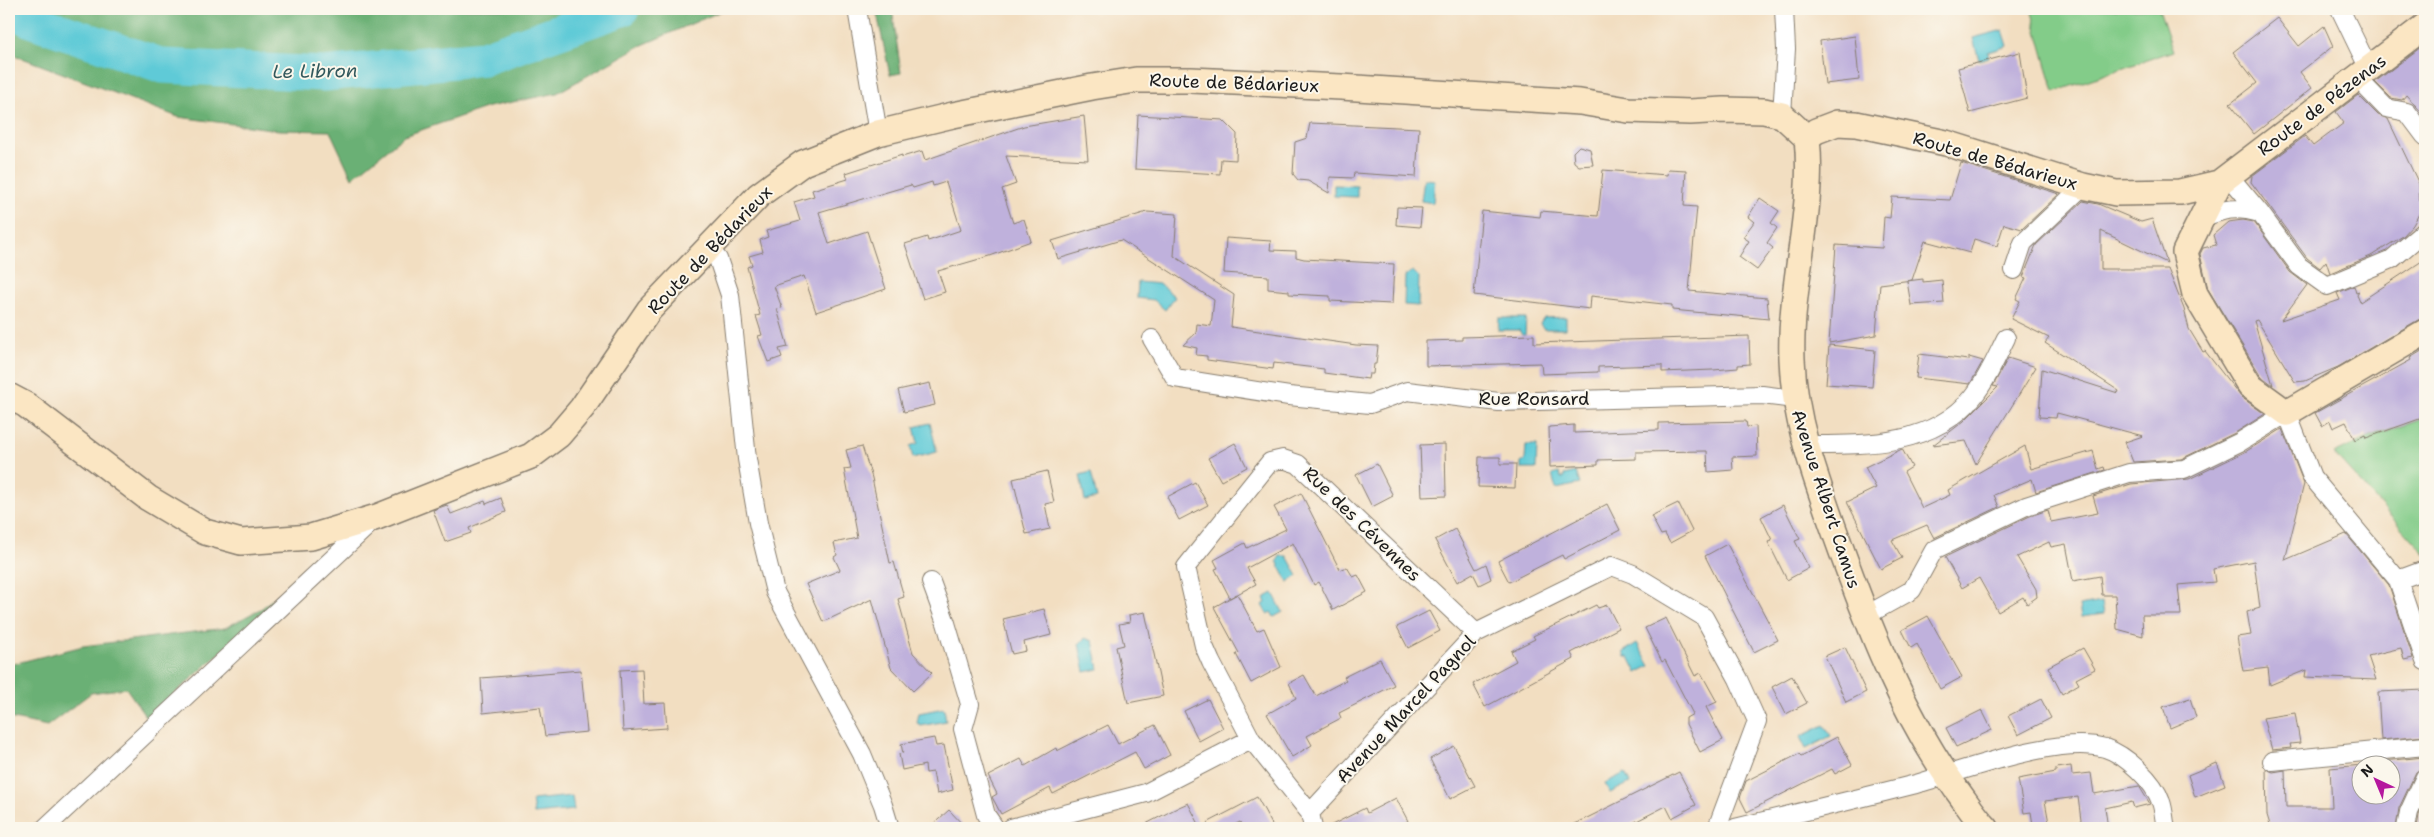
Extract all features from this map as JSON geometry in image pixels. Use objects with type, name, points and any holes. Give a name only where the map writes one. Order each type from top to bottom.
[{"type":"street","points":[[857,9],[878,133]]},
{"type":"street","points":[[1782,116],[1786,49],[1784,9]]},
{"type":"street","points":[[2340,9],[2363,73],[2386,108],[2407,112],[2425,136]]},
{"type":"street","name":"Route de Pézenas","points":[[2224,180],[2425,26]]},
{"type":"street","name":"Route de Bédarieux","points":[[9,396],[26,406],[148,498],[205,532],[241,542],[310,537],[377,517],[531,456],[559,435],[582,408],[649,310],[709,249],[759,194],[803,163],[878,133],[953,115],[1136,80],[1341,86],[1580,102],[1628,110],[1690,112],[1724,110],[1764,111],[1782,116],[1807,138],[1816,131],[1837,123],[1856,124],[1946,143],[2083,186],[2116,193],[2180,192],[2224,180]]},
{"type":"street","name":"Avenue Albert Camus","points":[[1807,138],[1810,168],[1793,310],[1791,357],[1794,400],[1814,475],[1865,616],[1910,711],[1947,776],[1986,828]]},
{"type":"street","points":[[2425,231],[2392,259],[2327,286],[2299,266],[2260,213],[2224,180],[2201,218],[2185,252],[2195,294],[2250,386],[2287,414],[2312,477],[2398,580],[2425,661]]},
{"type":"street","points":[[2014,270],[2023,243],[2083,186]]},
{"type":"street","points":[[2201,218],[2225,209],[2241,208],[2260,213]]},
{"type":"street","points":[[709,249],[718,259],[730,295],[748,459],[758,523],[775,592],[862,754],[884,805],[890,828]]},
{"type":"street","points":[[1865,616],[1912,590],[1934,550],[2026,506],[2110,479],[2129,473],[2184,470],[2240,442],[2425,332]]},
{"type":"street","points":[[1806,445],[1891,441],[1922,435],[1951,416],[1972,398],[1988,376],[2006,338]]},
{"type":"street","name":"Rue Ronsard","points":[[1152,339],[1174,378],[1289,396],[1370,404],[1407,391],[1499,402],[1762,395],[1794,400]]},
{"type":"street","name":"Rue des Cévennes","points":[[1311,820],[1251,739],[1204,646],[1186,567],[1270,462],[1283,459],[1298,464],[1476,633]]},
{"type":"street","points":[[45,828],[377,517]]},
{"type":"street","name":"Avenue Marcel Pagnol","points":[[1311,820],[1476,633],[1612,566],[1633,574],[1704,617],[1738,679],[1758,721],[1717,828]]},
{"type":"street","points":[[2398,580],[2425,570]]},
{"type":"street","points":[[931,582],[946,623],[970,704],[964,729],[986,815],[996,828]]},
{"type":"street","points":[[1011,828],[1146,793],[1251,739]]},
{"type":"street","points":[[1735,828],[1947,776],[2039,749],[2080,744],[2105,748],[2126,759],[2141,772],[2161,801],[2166,828]]},
{"type":"street","points":[[2272,761],[2425,746]]},
{"type":"street","points":[[2406,828],[2410,812],[2425,777]]},
{"type":"green space","points":[[9,9],[726,9],[640,46],[557,93],[488,107],[404,136],[352,178],[330,131],[279,130],[178,117],[9,53]]},
{"type":"green space","points":[[876,9],[892,9],[901,73],[890,75]]},
{"type":"green space","points":[[2031,9],[2159,9],[2173,51],[2054,92]]},
{"type":"green space","points":[[2425,418],[2425,554],[2334,454],[2363,440]]},
{"type":"green space","points":[[289,592],[147,718],[126,688],[91,693],[47,726],[9,718],[9,665],[83,646],[225,628],[262,608],[280,593]]},
{"type":"water","points":[[2003,30],[2008,46],[1988,52],[1989,57],[1979,60],[1973,38]]},
{"type":"water","points":[[1424,179],[1435,180],[1433,203],[1421,201]]},
{"type":"water","points":[[1334,185],[1357,186],[1357,197],[1334,196]]},
{"type":"water","points":[[1413,271],[1419,277],[1418,306],[1404,305],[1405,276]]},
{"type":"water","points":[[1138,282],[1160,284],[1175,297],[1165,310],[1154,300],[1137,298]]},
{"type":"water","points":[[1566,317],[1566,329],[1544,329],[1540,324],[1544,318]]},
{"type":"water","points":[[1499,318],[1526,318],[1525,335],[1522,335],[1519,330],[1498,330]]},
{"type":"water","points":[[930,423],[937,452],[913,458],[910,446],[918,443],[914,427]]},
{"type":"water","points":[[1526,445],[1537,445],[1536,469],[1521,469],[1521,461],[1525,461]]},
{"type":"water","points":[[1091,472],[1097,498],[1085,501],[1080,475]]},
{"type":"water","points":[[1576,472],[1580,484],[1556,489],[1552,475],[1559,473],[1561,478],[1564,478],[1564,475]]},
{"type":"water","points":[[1280,556],[1287,556],[1298,576],[1288,582],[1277,561]]},
{"type":"water","points":[[1273,593],[1283,612],[1274,617],[1271,612],[1267,614],[1262,605],[1266,603],[1264,598]]},
{"type":"water","points":[[2102,602],[2104,614],[2081,617],[2079,606]]},
{"type":"water","points":[[1085,638],[1093,641],[1099,669],[1085,672],[1079,644]]},
{"type":"water","points":[[1637,643],[1650,666],[1637,673],[1629,657],[1625,657],[1623,652]]},
{"type":"water","points":[[944,708],[946,721],[921,726],[917,723],[919,713]]},
{"type":"water","points":[[1824,725],[1831,736],[1806,749],[1800,737]]},
{"type":"water","points":[[1625,773],[1630,783],[1610,793],[1605,783]]},
{"type":"water","points":[[572,796],[574,810],[534,814],[532,800]]},
{"type":"building","points":[[2277,18],[2299,46],[2324,26],[2333,46],[2300,72],[2312,88],[2254,134],[2230,104],[2257,83],[2233,52]]},
{"type":"building","points":[[1855,36],[1859,80],[1825,84],[1820,41]]},
{"type":"building","points":[[2425,44],[2425,116],[2406,95],[2402,100],[2391,98],[2375,82]]},
{"type":"building","points":[[2020,52],[2027,98],[1970,113],[1958,68]]},
{"type":"building","points":[[2358,95],[2378,115],[2388,119],[2419,184],[2420,212],[2413,225],[2403,236],[2371,256],[2330,273],[2326,261],[2320,268],[2307,258],[2251,182],[2252,176],[2305,136],[2313,146],[2344,123],[2336,112]]},
{"type":"building","points":[[1138,115],[1223,120],[1237,134],[1236,160],[1221,159],[1220,174],[1135,169]]},
{"type":"building","points":[[1084,116],[1088,160],[1006,156],[1016,184],[1002,189],[1013,223],[1024,219],[1031,241],[990,256],[938,271],[945,292],[923,299],[905,244],[927,237],[928,241],[961,230],[946,182],[933,186],[932,182],[913,188],[911,185],[819,212],[829,244],[867,231],[886,289],[816,312],[804,276],[774,286],[782,308],[777,309],[788,347],[779,349],[782,357],[768,362],[758,336],[762,335],[756,316],[760,315],[747,267],[752,265],[749,256],[763,252],[760,240],[768,237],[766,231],[800,221],[794,202],[814,196],[812,190],[848,179],[846,173],[902,155],[902,157],[922,151],[925,160],[1024,126]]},
{"type":"building","points":[[1310,123],[1419,128],[1416,177],[1354,173],[1353,178],[1330,177],[1329,193],[1308,181],[1298,180],[1293,174],[1295,142],[1307,138]]},
{"type":"building","points":[[1579,146],[1590,149],[1593,165],[1579,166],[1574,162],[1573,152]]},
{"type":"building","points":[[1961,163],[2059,194],[2022,229],[2004,224],[1997,246],[1974,239],[1970,253],[1925,241],[1912,280],[1880,284],[1876,335],[1829,343],[1836,245],[1882,248],[1884,217],[1890,218],[1892,197],[1950,200]]},
{"type":"building","points":[[1668,169],[1686,170],[1684,206],[1697,207],[1689,291],[1767,298],[1769,319],[1672,310],[1672,305],[1591,296],[1590,309],[1474,295],[1482,211],[1540,217],[1541,211],[1598,216],[1603,170],[1667,175]]},
{"type":"building","points":[[1760,198],[1779,211],[1771,223],[1777,228],[1767,243],[1773,248],[1757,270],[1739,257],[1749,241],[1743,237],[1754,222],[1748,217]]},
{"type":"building","points":[[2083,201],[2098,204],[2141,222],[2152,219],[2167,263],[2101,231],[2101,269],[2168,269],[2184,309],[2189,329],[2203,352],[2205,351],[2241,397],[2265,414],[2235,433],[2181,459],[2133,462],[2125,442],[2143,436],[2057,413],[2056,418],[2039,417],[2042,369],[2118,393],[2119,391],[2045,343],[2049,338],[2011,319],[2020,301],[2016,299],[2026,278],[2023,277],[2036,245]]},
{"type":"building","points":[[1397,207],[1422,208],[1420,227],[1396,225]]},
{"type":"building","points":[[1147,212],[1177,214],[1174,256],[1234,295],[1231,327],[1356,345],[1378,346],[1373,374],[1369,374],[1368,379],[1324,373],[1324,369],[1274,363],[1273,369],[1207,360],[1207,356],[1196,355],[1197,348],[1183,345],[1196,333],[1197,324],[1211,326],[1214,300],[1121,240],[1058,259],[1052,241]]},
{"type":"building","points":[[2243,220],[2254,222],[2290,272],[2307,285],[2281,320],[2340,300],[2337,293],[2354,286],[2356,293],[2359,292],[2357,295],[2360,302],[2425,259],[2425,318],[2418,320],[2338,367],[2305,381],[2295,382],[2257,320],[2254,321],[2273,385],[2261,376],[2208,289],[2200,254],[2203,248],[2216,245],[2213,235],[2228,222]]},
{"type":"building","points":[[1226,238],[1271,241],[1270,250],[1296,251],[1296,257],[1304,259],[1394,264],[1392,304],[1330,301],[1330,296],[1289,294],[1289,291],[1268,289],[1268,276],[1224,273]]},
{"type":"building","points":[[1923,279],[1923,282],[1942,280],[1944,303],[1911,305],[1907,281]]},
{"type":"building","points":[[1534,335],[1534,343],[1749,336],[1750,364],[1738,365],[1738,368],[1662,372],[1662,365],[1598,367],[1598,372],[1542,374],[1541,363],[1426,366],[1426,341],[1462,340],[1462,337]]},
{"type":"building","points":[[1829,345],[1875,350],[1872,387],[1826,384]]},
{"type":"building","points":[[2425,349],[2425,417],[2366,438],[2365,435],[2355,440],[2346,422],[2333,428],[2330,421],[2322,426],[2315,413],[2411,360],[2410,358]]},
{"type":"building","points":[[1919,354],[1969,360],[1969,357],[1983,361],[1970,384],[1916,378]]},
{"type":"building","points":[[2008,358],[2036,367],[1976,464],[1966,441],[1933,445],[1964,421],[1998,387],[1993,386]]},
{"type":"building","points":[[930,383],[935,405],[904,412],[898,390]]},
{"type":"building","points":[[1746,421],[1747,427],[1756,426],[1757,456],[1732,457],[1733,470],[1708,472],[1707,451],[1636,452],[1636,459],[1598,460],[1598,465],[1550,467],[1549,427],[1574,425],[1574,433],[1659,430],[1659,423]]},
{"type":"building","points":[[2282,429],[2304,484],[2285,560],[2346,534],[2389,585],[2413,658],[2404,660],[2401,648],[2368,656],[2376,680],[2305,677],[2306,670],[2270,685],[2268,668],[2243,671],[2237,637],[2251,635],[2247,612],[2260,608],[2254,561],[2213,569],[2215,582],[2178,585],[2181,615],[2142,615],[2143,636],[2117,629],[2115,595],[2102,595],[2100,576],[2073,581],[2066,544],[2051,547],[2049,542],[2017,557],[2036,589],[2037,597],[2027,604],[2023,597],[1998,612],[1979,578],[1962,588],[1945,557],[2030,516],[2048,510],[2051,522],[2098,513],[2093,496],[2131,484],[2189,479],[2245,452]]},
{"type":"building","points":[[1235,443],[1247,467],[1221,481],[1208,458]]},
{"type":"building","points":[[1445,444],[1446,496],[1422,497],[1420,445]]},
{"type":"building","points":[[862,446],[872,478],[890,563],[894,562],[904,597],[898,599],[913,653],[932,673],[913,691],[891,668],[872,599],[823,622],[806,584],[840,570],[834,557],[837,555],[834,543],[857,538],[844,469],[851,468],[846,450]]},
{"type":"building","points":[[2025,446],[2031,469],[2093,451],[2098,469],[2104,467],[2105,470],[2036,492],[2032,479],[1994,495],[1999,507],[1934,538],[1927,525],[1892,540],[1902,558],[1881,569],[1847,502],[1876,488],[1865,467],[1902,449],[1912,467],[1904,472],[1922,508],[1950,495],[1948,490]]},
{"type":"building","points":[[1479,457],[1500,457],[1500,464],[1516,464],[1515,488],[1478,487]]},
{"type":"building","points":[[1377,464],[1393,496],[1372,507],[1356,475]]},
{"type":"building","points":[[1047,471],[1054,502],[1045,504],[1050,529],[1026,534],[1013,479]]},
{"type":"building","points":[[1195,482],[1208,505],[1179,520],[1167,497]]},
{"type":"building","points":[[1301,493],[1340,570],[1347,567],[1353,577],[1358,575],[1367,592],[1333,610],[1319,582],[1314,585],[1293,543],[1247,568],[1256,584],[1230,598],[1215,569],[1218,568],[1214,560],[1245,543],[1247,548],[1286,529],[1274,507]]},
{"type":"building","points":[[501,498],[506,512],[469,528],[471,533],[445,542],[433,510],[447,505],[451,514],[485,501],[486,504]]},
{"type":"building","points":[[1678,503],[1692,531],[1670,543],[1665,534],[1661,535],[1651,516]]},
{"type":"building","points":[[1607,504],[1620,530],[1564,559],[1562,555],[1509,582],[1498,561]]},
{"type":"building","points":[[1783,505],[1800,539],[1795,541],[1809,568],[1787,580],[1768,542],[1772,540],[1761,517]]},
{"type":"building","points":[[1455,529],[1476,569],[1486,564],[1491,579],[1479,585],[1473,573],[1457,582],[1435,540]]},
{"type":"building","points":[[1727,544],[1778,640],[1754,652],[1705,556]]},
{"type":"building","points":[[1237,594],[1257,631],[1264,628],[1281,667],[1251,683],[1236,654],[1239,653],[1214,607]]},
{"type":"building","points":[[1596,605],[1598,608],[1607,605],[1619,628],[1571,653],[1574,659],[1485,707],[1473,684],[1516,661],[1511,651],[1535,639],[1533,636]]},
{"type":"building","points":[[1044,609],[1051,635],[1024,642],[1026,651],[1012,654],[1003,619]]},
{"type":"building","points":[[1429,611],[1440,631],[1408,648],[1397,627]]},
{"type":"building","points":[[1145,612],[1163,696],[1128,703],[1116,647],[1124,645],[1119,624],[1130,622],[1129,615]]},
{"type":"building","points":[[1928,616],[1962,677],[1940,689],[1917,644],[1911,648],[1902,630]]},
{"type":"building","points":[[1666,618],[1695,676],[1701,673],[1717,702],[1706,707],[1723,740],[1700,752],[1686,724],[1686,718],[1693,714],[1665,660],[1662,662],[1645,628]]},
{"type":"building","points":[[1845,647],[1866,692],[1846,702],[1825,656]]},
{"type":"building","points":[[2083,648],[2095,669],[2076,679],[2079,684],[2062,694],[2048,667]]},
{"type":"building","points":[[1380,659],[1394,685],[1339,713],[1341,718],[1307,736],[1312,745],[1292,757],[1267,714],[1296,698],[1289,683],[1304,675],[1316,696],[1346,680],[1344,677]]},
{"type":"building","points":[[642,669],[644,704],[665,703],[667,728],[623,731],[620,670]]},
{"type":"building","points":[[581,670],[587,732],[545,736],[540,707],[483,713],[481,678]]},
{"type":"building","points":[[1792,676],[1807,703],[1786,714],[1772,687]]},
{"type":"building","points":[[2425,690],[2425,736],[2381,740],[2378,692]]},
{"type":"building","points":[[2190,698],[2196,717],[2170,728],[2163,707]]},
{"type":"building","points":[[1208,699],[1223,728],[1199,741],[1184,711]]},
{"type":"building","points":[[2041,699],[2051,718],[2018,735],[2008,716]]},
{"type":"building","points":[[1982,710],[1992,730],[1956,747],[1946,728]]},
{"type":"building","points":[[2295,713],[2300,743],[2290,744],[2291,748],[2272,750],[2263,718]]},
{"type":"building","points":[[1108,725],[1118,744],[1155,725],[1170,755],[1144,769],[1135,752],[1053,794],[1050,788],[1001,814],[992,797],[997,794],[988,776],[1021,759],[1025,766],[1056,748],[1057,751]]},
{"type":"building","points":[[1837,737],[1852,765],[1835,774],[1832,769],[1747,812],[1740,798],[1746,781]]},
{"type":"building","points":[[934,738],[936,746],[944,745],[953,790],[937,794],[933,772],[926,773],[925,765],[902,770],[899,754],[903,753],[901,744]]},
{"type":"building","points":[[1454,746],[1475,786],[1450,799],[1430,759]]},
{"type":"building","points":[[2425,757],[2425,767],[2416,772],[2402,802],[2402,759]]},
{"type":"building","points":[[2217,763],[2225,785],[2195,797],[2188,775]]},
{"type":"building","points":[[2071,766],[2072,775],[2091,773],[2094,794],[2139,786],[2150,804],[2134,808],[2132,802],[2105,808],[2108,828],[2082,828],[2078,797],[2045,801],[2049,823],[2033,825],[2031,812],[2024,813],[2018,779],[2056,772],[2056,768]]},
{"type":"building","points":[[2352,766],[2352,804],[2401,804],[2396,828],[2271,828],[2267,815],[2266,769],[2273,772],[2285,770],[2286,807],[2332,807],[2330,768]]},
{"type":"building","points":[[1679,772],[1696,805],[1672,818],[1666,806],[1623,828],[1567,828]]},
{"type":"building","points":[[1257,797],[1274,828],[1243,828],[1240,822],[1228,828],[1209,828],[1207,823]]},
{"type":"building","points":[[1396,798],[1408,821],[1394,828],[1326,828],[1365,808],[1367,813]]},
{"type":"building","points":[[2425,802],[2425,828],[2417,828],[2419,815]]},
{"type":"building","points":[[1188,803],[1201,828],[1138,828],[1179,807]]},
{"type":"building","points":[[949,810],[966,828],[929,828]]},
{"type":"waterway","name":"Le Libron","points":[[9,9],[33,21],[163,66],[324,74],[484,58],[622,9]]}]
